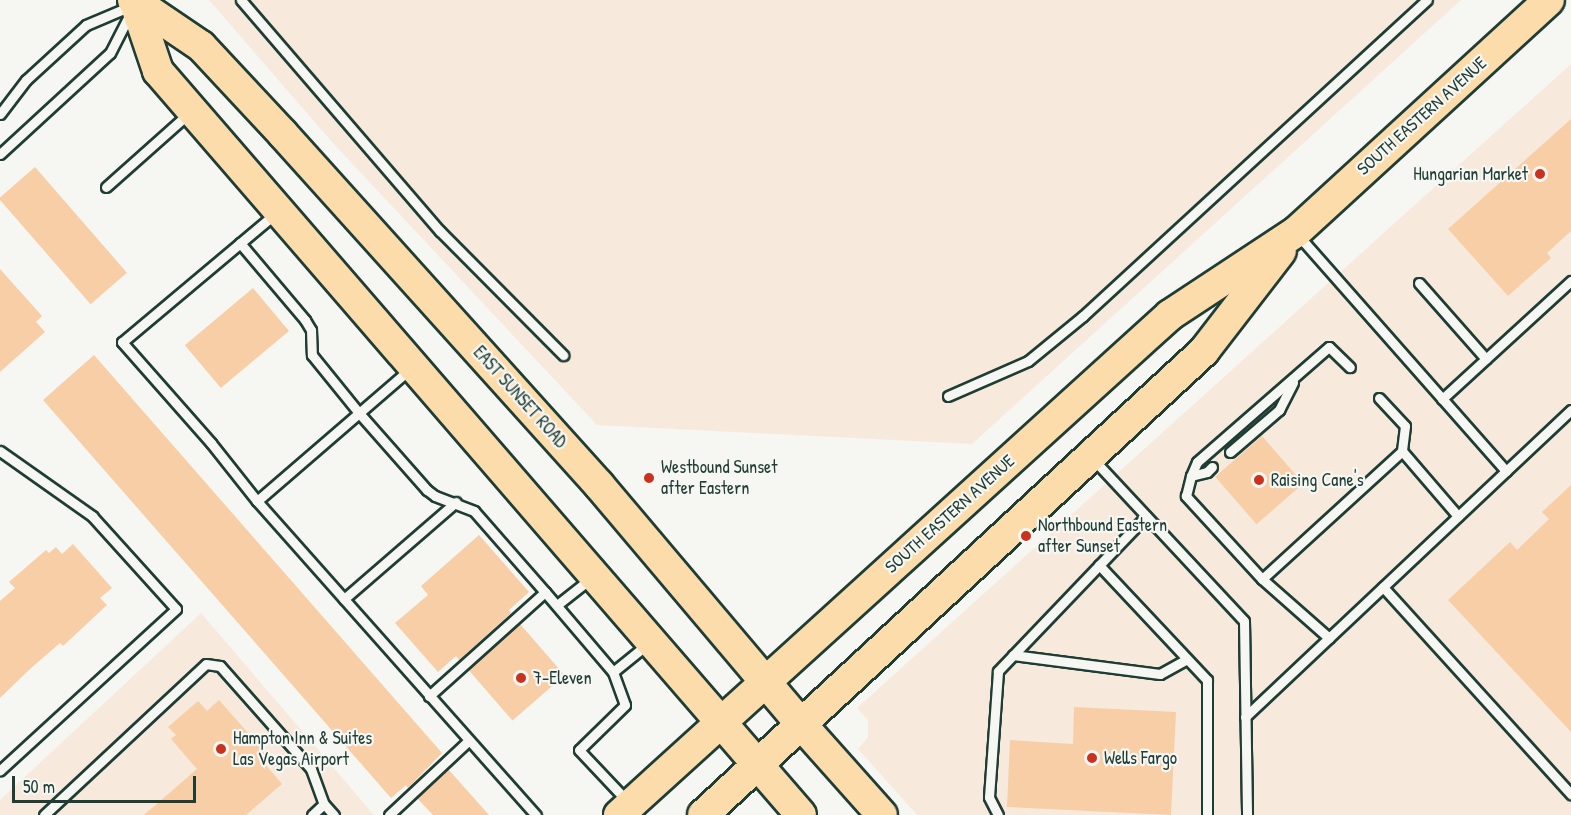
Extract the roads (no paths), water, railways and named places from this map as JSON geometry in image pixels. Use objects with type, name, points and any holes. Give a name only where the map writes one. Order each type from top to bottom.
[{"type":"main road","name":"SOUTH EASTERN AVENUE","points":[[625,810],[719,722],[1170,315],[1296,232],[1549,0]]},
{"type":"main road","points":[[134,2],[158,71],[801,815]]},
{"type":"main road","name":"EAST SUNSET ROAD","points":[[134,2],[201,46],[246,94],[599,485],[800,723],[882,815]]},
{"type":"main road","name":"SOUTH EASTERN AVENUE","points":[[703,815],[800,723],[1092,458],[1204,351],[1296,232]]},
{"type":"lane","points":[[241,0],[440,231],[563,355]]},
{"type":"lane","points":[[948,396],[1028,361],[1083,316],[1427,0]]},
{"type":"lane","points":[[0,114],[26,80],[86,25],[134,2]]},
{"type":"lane","points":[[2,148],[110,53],[134,2]]},
{"type":"lane","points":[[106,187],[193,111]]},
{"type":"lane","points":[[278,211],[122,342],[211,443],[257,501],[536,815]]},
{"type":"lane","points":[[1296,232],[1506,471]]},
{"type":"lane","points":[[240,243],[305,320],[311,330],[312,355],[359,413],[427,490],[435,496],[474,510],[614,672],[626,705],[579,750],[625,810]]},
{"type":"lane","points":[[1442,399],[1571,281]]},
{"type":"lane","points":[[1419,283],[1486,359]]},
{"type":"lane","points":[[1329,638],[1262,579],[1186,496],[1197,462],[1329,347],[1350,367]]},
{"type":"lane","points":[[257,501],[413,366]]},
{"type":"lane","points":[[1230,452],[1279,410],[1295,377]]},
{"type":"lane","points":[[1262,579],[1402,451],[1405,426],[1379,398]]},
{"type":"lane","points":[[1245,717],[1571,410]]},
{"type":"lane","points":[[0,451],[92,516],[176,609],[0,770]]},
{"type":"lane","points":[[1402,451],[1458,516]]},
{"type":"lane","points":[[1092,458],[1244,621],[1247,815]]},
{"type":"lane","points":[[1191,476],[1207,472],[1212,467]]},
{"type":"lane","points":[[344,599],[456,502]]},
{"type":"lane","points":[[998,815],[989,797],[998,671],[1146,516]]},
{"type":"lane","points":[[1099,565],[1207,680],[1207,815]]},
{"type":"lane","points":[[557,605],[594,576]]},
{"type":"lane","points":[[1383,587],[1571,794]]},
{"type":"lane","points":[[429,696],[545,592]]},
{"type":"lane","points":[[614,672],[651,642]]},
{"type":"lane","points":[[1013,655],[1160,674],[1187,659]]},
{"type":"lane","points":[[44,815],[206,664],[220,666],[311,768],[324,804],[334,815]]},
{"type":"lane","points":[[389,815],[468,741]]},
{"type":"lane","points":[[312,815],[324,804]]},
{"type":"place","name":"Hungarian Market","points":[[1540,174]]},
{"type":"place","name":"Westbound Sunset after Eastern","points":[[649,478]]},
{"type":"place","name":"Raising Cane's","points":[[1259,480]]},
{"type":"place","name":"Northbound Eastern after Sunset","points":[[1026,536]]},
{"type":"place","name":"7-Eleven","points":[[521,678]]},
{"type":"place","name":"Hampton Inn & Suites Las Vegas Airport","points":[[221,749]]},
{"type":"place","name":"Wells Fargo","points":[[1092,758]]}]
